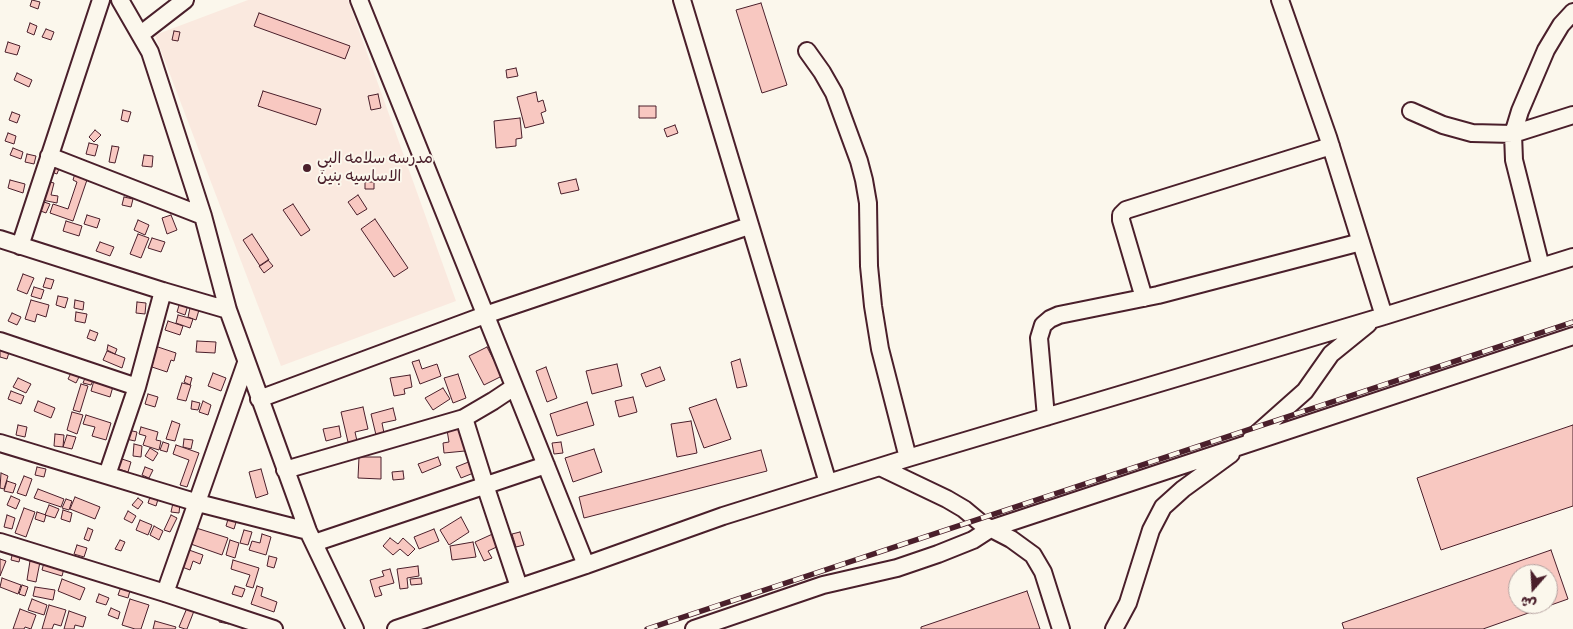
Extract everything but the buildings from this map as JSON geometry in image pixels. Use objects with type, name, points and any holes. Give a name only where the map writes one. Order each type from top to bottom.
[{"type":"street","points":[[20,246],[101,0]]},
{"type":"street","points":[[120,0],[150,52],[203,216],[228,310],[285,470],[311,537],[355,629]]},
{"type":"street","points":[[140,34],[185,0]]},
{"type":"street","points":[[359,0],[586,565]]},
{"type":"street","points":[[682,0],[828,483]]},
{"type":"street","points":[[1280,0],[1331,146],[1361,242],[1380,317]]},
{"type":"street","points":[[1541,267],[1514,160],[1513,134],[1523,103],[1546,50],[1561,25],[1573,12]]},
{"type":"street","points":[[807,51],[834,93],[864,180],[868,203],[869,266],[873,306],[880,349],[908,458]]},
{"type":"street","points":[[1411,112],[1443,125],[1472,133],[1513,134],[1573,115]]},
{"type":"street","points":[[1144,298],[1121,220],[1126,210],[1331,146]]},
{"type":"street","points":[[49,156],[203,216]]},
{"type":"street","points":[[259,398],[485,315],[750,226]]},
{"type":"street","points":[[0,239],[228,310]]},
{"type":"street","points":[[1046,418],[1039,338],[1043,325],[1050,319],[1059,315],[1144,298],[1361,242]]},
{"type":"street","points":[[396,629],[586,565],[723,516],[908,458],[1046,418],[1573,257]]},
{"type":"street","points":[[107,475],[137,387],[163,291]]},
{"type":"street","points":[[1114,629],[1128,603],[1151,530],[1164,507],[1183,490],[1244,444],[1305,391],[1331,354],[1380,317]]},
{"type":"street","points":[[694,629],[824,585],[897,568],[973,540],[990,529],[1573,336]]},
{"type":"street","points":[[0,341],[137,387]]},
{"type":"street","points":[[165,593],[246,363]]},
{"type":"street","points":[[285,470],[464,418],[514,386]]},
{"type":"street","points":[[464,418],[519,587]]},
{"type":"street","points":[[0,442],[311,537],[485,486],[546,466]]},
{"type":"street","points":[[880,467],[947,499],[964,509],[990,529],[1011,539],[1033,555],[1043,572],[1061,629]]},
{"type":"street","points":[[0,542],[274,629]]},
{"type":"shaded area","name":"مدرسه سلامه البي الاساسيه بنين","points":[[248,0],[348,0],[456,301],[281,366],[155,35]]},
{"type":"railway","points":[[647,629],[1573,322]]},
{"type":"place","name":"مدرسه سلامه البي الاساسيه بنين","points":[[307,168]]}]
